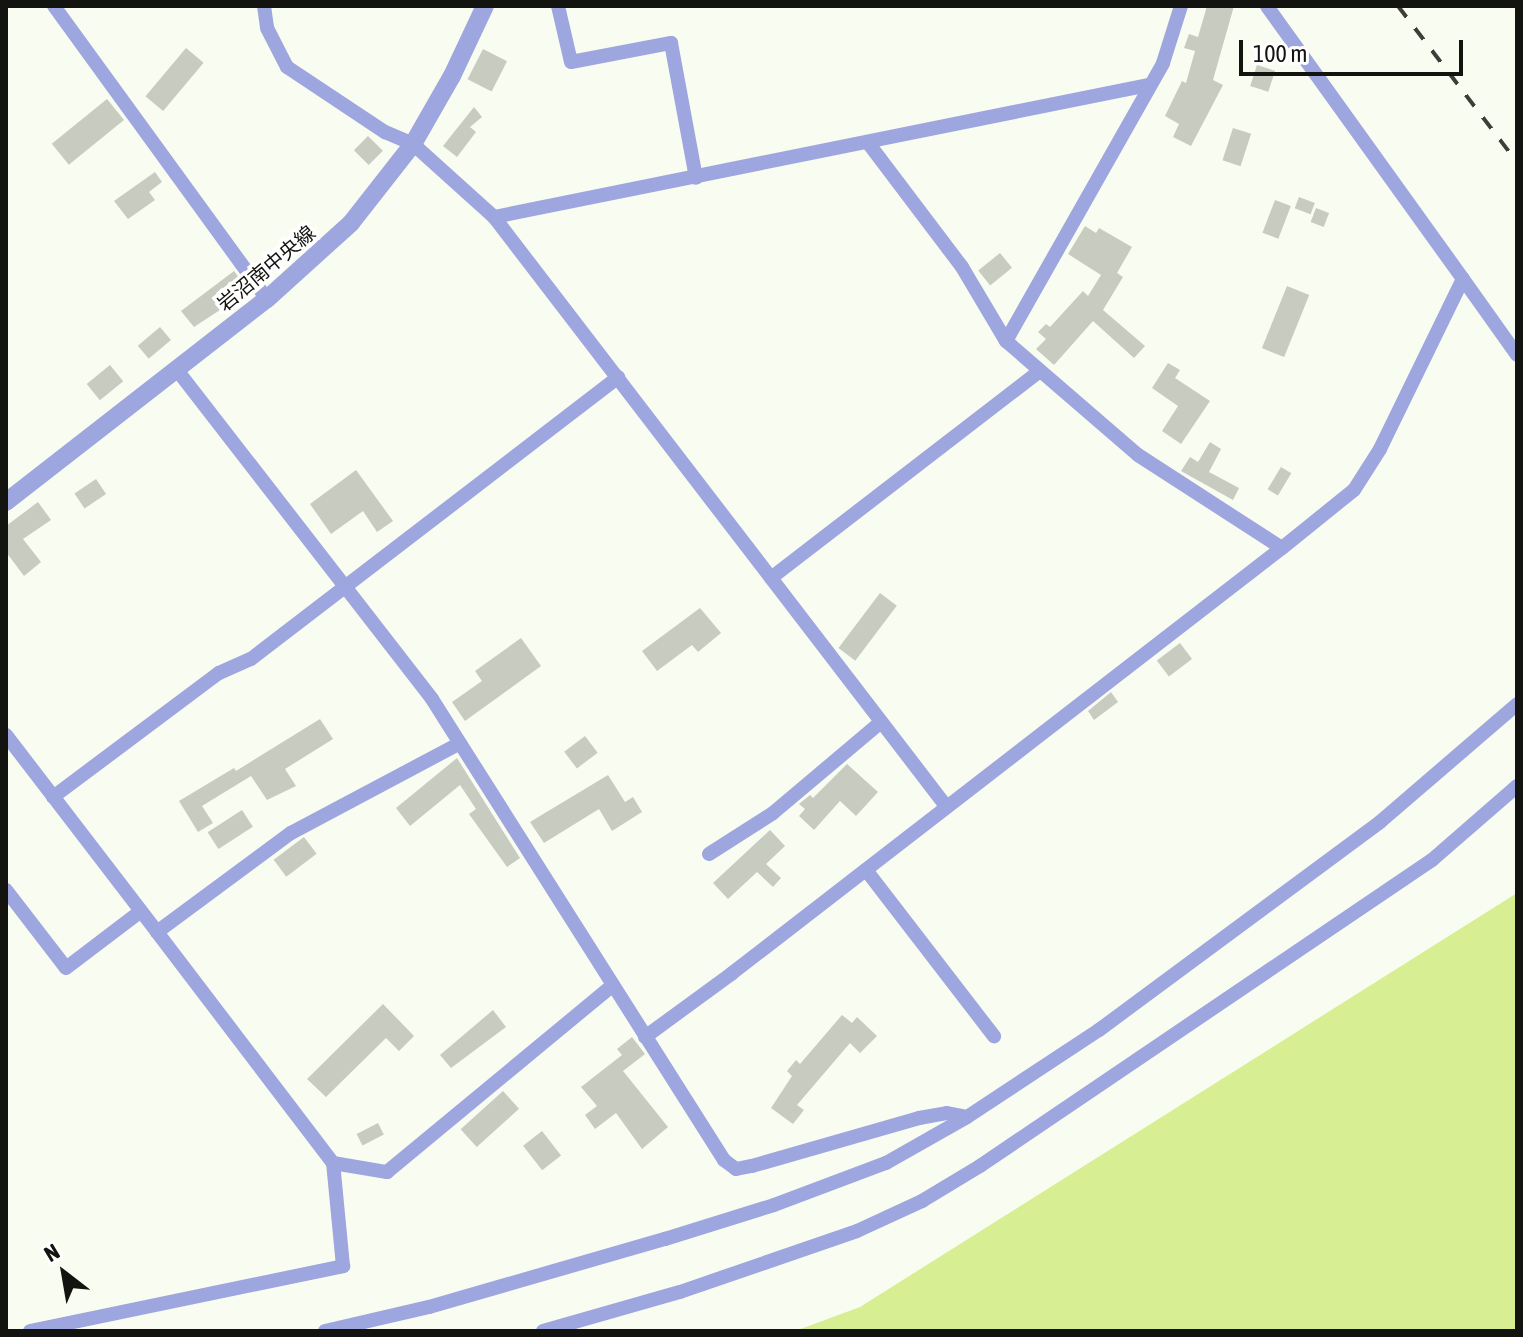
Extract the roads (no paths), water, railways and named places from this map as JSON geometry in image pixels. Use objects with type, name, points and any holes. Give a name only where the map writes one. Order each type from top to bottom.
[{"type":"street","points":[[54,6],[267,299]]},
{"type":"street","points":[[264,6],[267,28],[287,67],[385,132],[413,144],[494,217],[946,806]]},
{"type":"street","name":"岩沼南中央線","points":[[6,502],[267,299],[351,223],[413,144],[452,76],[485,6]]},
{"type":"street","points":[[558,6],[571,62],[671,43],[696,178]]},
{"type":"street","points":[[1006,341],[1163,63],[1181,6]]},
{"type":"street","points":[[1267,6],[1517,355]]},
{"type":"street","points":[[494,217],[869,144],[1148,85]]},
{"type":"street","points":[[869,144],[962,267],[1006,341],[1138,455],[1282,548]]},
{"type":"street","points":[[645,1037],[866,870],[1354,490],[1380,449],[1463,279]]},
{"type":"street","points":[[177,370],[432,699],[714,1146],[736,1169],[919,1118],[947,1113],[967,1117]]},
{"type":"street","points":[[771,578],[1040,371]]},
{"type":"street","points":[[53,797],[219,673],[251,659],[618,377]]},
{"type":"street","points":[[325,1331],[429,1307],[774,1205],[886,1163],[967,1117],[1099,1030],[1380,822],[1517,704]]},
{"type":"street","points":[[709,854],[773,813],[881,722]]},
{"type":"street","points":[[6,735],[333,1163],[343,1266],[30,1331]]},
{"type":"street","points":[[157,932],[291,833],[460,743]]},
{"type":"street","points":[[543,1331],[694,1287],[857,1231],[922,1201],[1432,860],[1517,786]]},
{"type":"street","points":[[866,870],[994,1036]]},
{"type":"street","points":[[6,890],[66,968],[141,911]]},
{"type":"street","points":[[333,1163],[387,1172],[613,985]]},
{"type":"railway","points":[[1398,6],[1517,162]]}]
